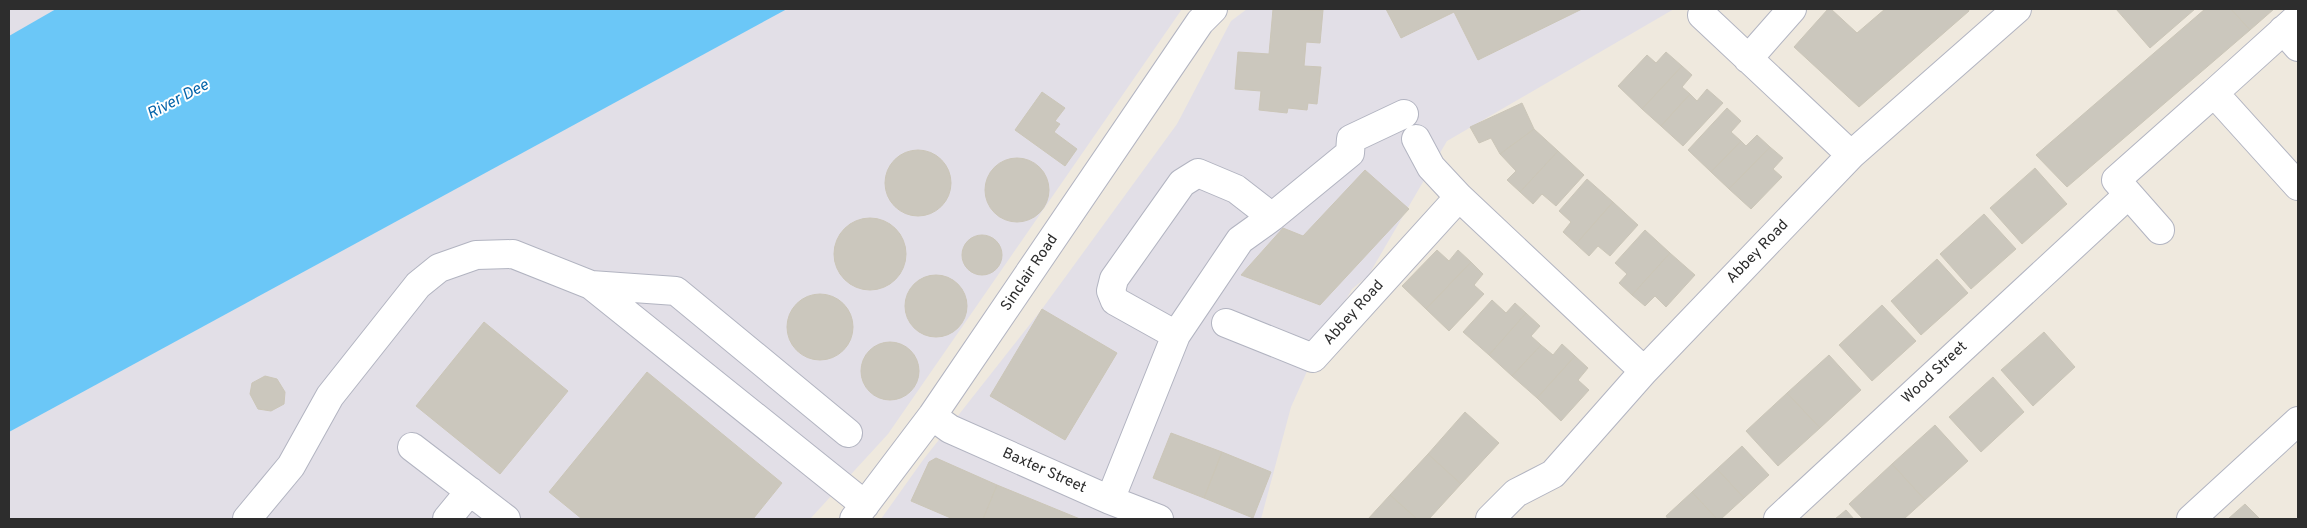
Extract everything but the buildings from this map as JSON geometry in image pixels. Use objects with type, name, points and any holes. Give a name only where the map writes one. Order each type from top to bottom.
[{"type":"street","points":[[1748,59],[1792,9]]},
{"type":"street","name":"Abbey Road","points":[[1490,519],[1516,493],[1552,474],[1644,371],[1851,155],[2017,9]]},
{"type":"street","points":[[1702,15],[1851,155]]},
{"type":"street","name":"Sinclair Road","points":[[859,512],[932,416],[1206,16]]},
{"type":"street","points":[[2160,230],[2116,180],[2214,93],[2293,31]]},
{"type":"street","points":[[2214,93],[2298,186]]},
{"type":"street","points":[[1110,500],[1176,335],[1240,240],[1272,217],[1350,153],[1352,139],[1404,114]]},
{"type":"street","points":[[1416,139],[1431,166],[1459,197],[1644,371]]},
{"type":"street","points":[[1176,335],[1115,301],[1111,291],[1114,279],[1182,183],[1198,173],[1236,189],[1272,217]]},
{"type":"street","name":"Wood Street","points":[[1778,519],[2128,195]]},
{"type":"street","name":"Abbey Road","points":[[1226,323],[1313,358],[1459,197]]},
{"type":"street","points":[[247,519],[291,466],[330,396],[418,285],[440,268],[476,256],[513,254],[591,285],[676,291],[848,433]]},
{"type":"street","points":[[591,285],[859,512]]},
{"type":"street","name":"Baxter Street","points":[[932,416],[950,428],[1110,500],[1159,519]]},
{"type":"street","points":[[2192,519],[2298,422]]},
{"type":"street","points":[[412,447],[506,519]]},
{"type":"street","points":[[447,519],[470,491]]},
{"type":"shaded area","points":[[9,9],[1182,9],[888,434],[810,519],[9,519]]},
{"type":"shaded area","points":[[1247,9],[1674,9],[1447,141],[1368,276],[1352,289],[1313,358],[1291,407],[1261,519],[881,519],[923,460],[1042,309],[1177,124],[1231,21]]},
{"type":"water","name":"River Dee","points":[[56,9],[787,9],[9,432],[9,36]]}]
